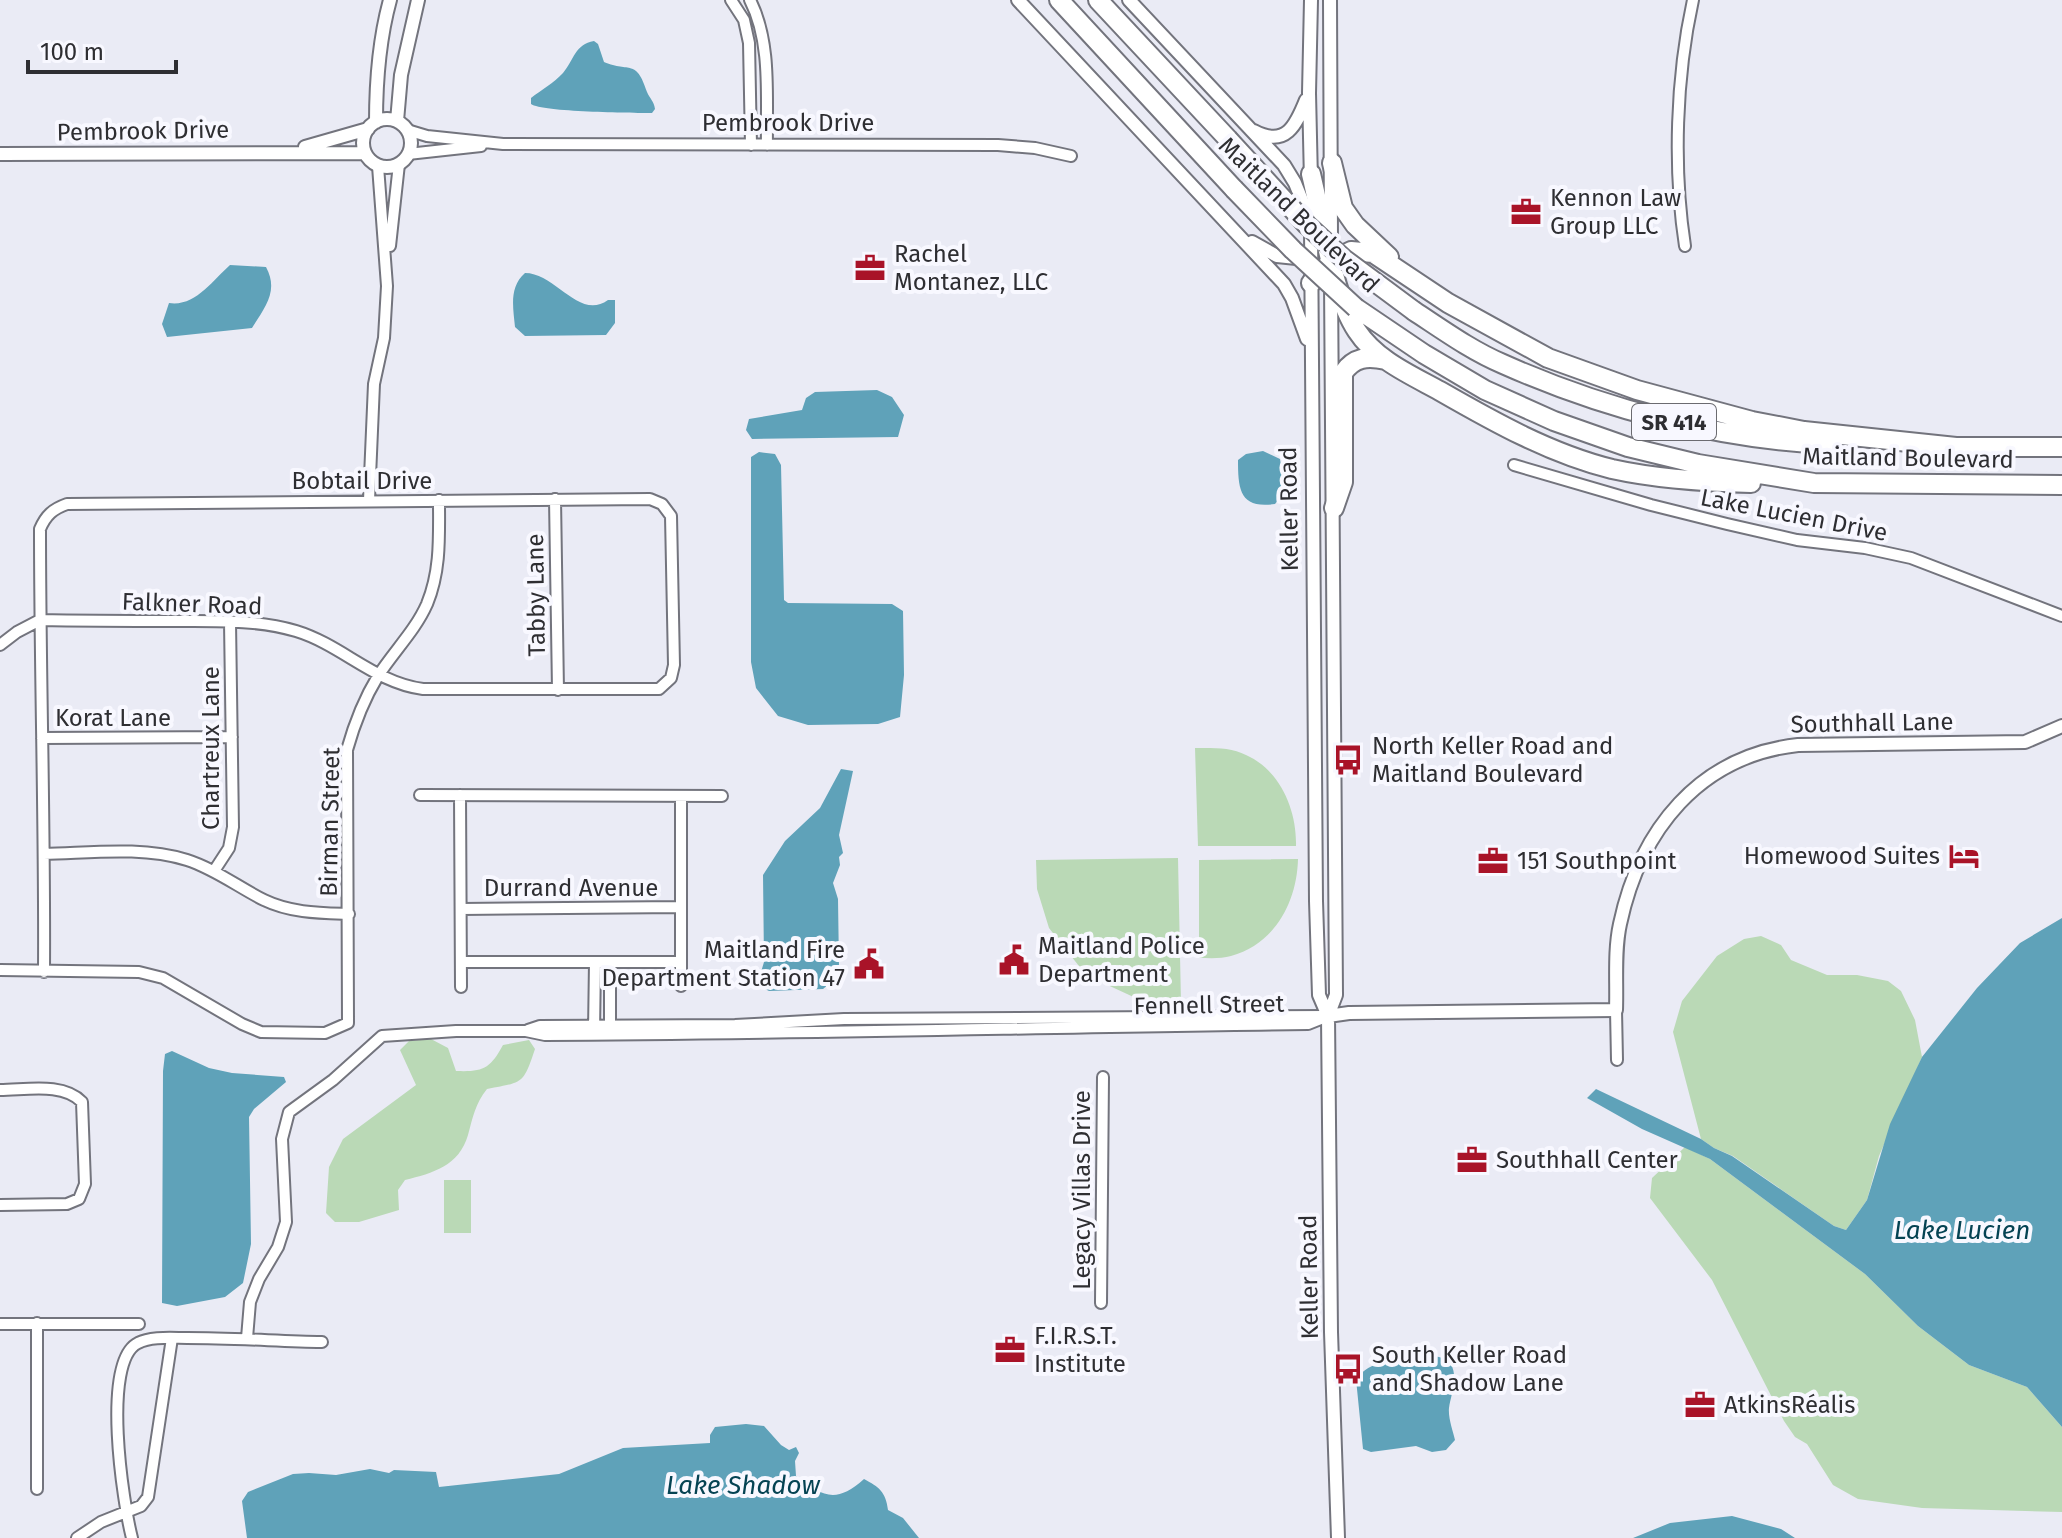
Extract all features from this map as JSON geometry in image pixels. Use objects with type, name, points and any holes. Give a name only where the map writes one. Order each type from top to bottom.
[{"type":"highway","name":"Maitland Boulevard","points":[[1059,0],[1234,189],[1293,250],[1356,308],[1485,390],[1554,421],[1628,447],[1698,464],[1814,483],[2062,485]]},
{"type":"highway","name":"Maitland Boulevard","points":[[1100,0],[1307,225],[1344,259],[1414,311],[1502,364],[1604,401],[1690,427],[1783,442],[2062,447]]},
{"type":"highway","points":[[1332,163],[1343,208],[1355,225],[1402,270]]},
{"type":"highway","points":[[1311,174],[1326,255],[1349,317],[1379,355],[1484,416],[1542,444],[1610,468],[1714,483],[1814,483]]},
{"type":"highway","points":[[1326,255],[1360,250],[1373,253],[1448,303],[1548,358],[1637,390],[1752,421],[1804,431],[1956,447]]},
{"type":"highway","points":[[1311,283],[1326,255]]},
{"type":"highway","points":[[1334,508],[1343,482],[1343,373],[1348,365],[1364,357],[1388,360]]},
{"type":"street","points":[[390,0],[380,43],[372,125],[364,137],[365,153],[378,166],[386,167],[404,159]]},
{"type":"street","points":[[402,126],[401,75],[418,0]]},
{"type":"street","points":[[731,0],[744,20],[749,43],[751,145]]},
{"type":"street","points":[[750,0],[761,26],[765,56],[767,145]]},
{"type":"street","points":[[1018,0],[1284,284],[1310,347]]},
{"type":"street","points":[[1129,0],[1284,165],[1311,223]]},
{"type":"street","name":"Keller Road","points":[[1311,0],[1311,223],[1326,255]]},
{"type":"street","name":"Keller Road","points":[[1330,0],[1332,163],[1326,255],[1334,508],[1336,995],[1328,1016],[1331,1332],[1338,1538]]},
{"type":"street","points":[[1685,246],[1680,196],[1680,92],[1684,41],[1693,0]]},
{"type":"street","points":[[1249,128],[1261,135],[1288,133],[1297,122],[1309,93]]},
{"type":"street","points":[[369,500],[374,384],[384,338],[387,264],[404,159],[411,138],[402,126],[389,119],[372,125]]},
{"type":"street","name":"Pembrook Drive","points":[[286,151],[346,137],[372,125]]},
{"type":"street","name":"Pembrook Drive","points":[[402,126],[427,136],[503,144],[998,145],[1035,148],[1071,156]]},
{"type":"street","name":"Pembrook Drive","points":[[404,159],[503,144]]},
{"type":"street","name":"Pembrook Drive","points":[[0,154],[365,153]]},
{"type":"street","points":[[378,166],[387,264]]},
{"type":"street","points":[[1226,221],[1264,250],[1277,256],[1289,259],[1326,255]]},
{"type":"street","name":"Keller Road","points":[[1311,283],[1319,995],[1328,1016]]},
{"type":"street","name":"Lake Lucien Drive","points":[[1514,465],[1727,524],[1797,540],[1865,548],[1911,558],[2062,616]]},
{"type":"street","name":"Bobtail Drive","points":[[44,972],[40,529],[45,517],[67,504],[555,499],[650,499],[662,504],[671,516],[674,665],[671,678],[659,689],[423,689],[403,687],[379,676]]},
{"type":"street","name":"Tabby Lane","points":[[555,499],[558,690]]},
{"type":"street","name":"Birman Street","points":[[44,972],[139,972],[163,978],[261,1032],[325,1033],[348,1023],[347,750],[355,724],[379,676],[412,632],[427,604],[439,554],[439,500]]},
{"type":"street","points":[[1312,526],[1334,534]]},
{"type":"street","points":[[1312,542],[1334,534]]},
{"type":"street","points":[[0,645],[40,620]]},
{"type":"street","name":"Falkner Road","points":[[40,620],[253,622],[298,632],[339,651],[379,676]]},
{"type":"street","name":"Chartreux Lane","points":[[214,871],[229,848],[233,827],[230,622]]},
{"type":"street","name":"Southhall Lane","points":[[1617,1060],[1619,925],[1637,871],[1656,831],[1704,779],[1740,759],[1768,749],[1798,745],[2025,742],[2062,726]]},
{"type":"street","points":[[1314,730],[1334,730]]},
{"type":"street","name":"Korat Lane","points":[[42,738],[232,737]]},
{"type":"street","points":[[420,795],[722,796]]},
{"type":"street","points":[[460,795],[461,987]]},
{"type":"street","points":[[681,796],[681,986]]},
{"type":"street","points":[[44,854],[162,854],[214,871],[280,906],[308,913],[349,914]]},
{"type":"street","name":"Durrand Avenue","points":[[461,909],[681,907]]},
{"type":"street","points":[[461,962],[681,962]]},
{"type":"street","points":[[594,1030],[595,962]]},
{"type":"street","points":[[610,962],[610,1030]]},
{"type":"street","points":[[0,970],[44,972]]},
{"type":"street","points":[[595,989],[610,989]]},
{"type":"street","points":[[1328,1016],[1349,1013],[1616,1010]]},
{"type":"street","name":"Fennell Street","points":[[247,1338],[250,1302],[259,1279],[278,1247],[286,1222],[282,1139],[289,1112],[333,1080],[382,1036],[456,1031],[526,1031],[545,1035],[594,1030],[738,1035],[844,1024],[1328,1016]]},
{"type":"street","name":"Legacy Villas Drive","points":[[1101,1303],[1103,1077]]},
{"type":"street","points":[[0,1090],[74,1093],[82,1102],[85,1184],[79,1199],[67,1204],[0,1205]]},
{"type":"street","points":[[37,1323],[37,1489]]},
{"type":"street","points":[[0,1324],[139,1324]]},
{"type":"street","points":[[77,1538],[101,1522],[141,1506],[148,1497],[172,1338]]},
{"type":"street","points":[[132,1538],[119,1471],[118,1376],[125,1355],[137,1343],[172,1338],[322,1342]]},
{"type":"green space","points":[[1195,748],[1240,752],[1268,770],[1290,805],[1296,846],[1198,846]]},
{"type":"green space","points":[[1178,858],[1181,1003],[1140,1000],[1086,975],[1049,928],[1037,889],[1036,860]]},
{"type":"green space","points":[[1298,859],[1297,875],[1288,905],[1281,919],[1260,942],[1231,956],[1199,958],[1199,860]]},
{"type":"green space","points":[[1761,936],[1781,945],[1791,960],[1827,975],[1857,975],[1888,981],[1901,991],[1915,1020],[1922,1057],[1879,1156],[1867,1200],[1846,1230],[1834,1226],[1733,1156],[1701,1139],[1673,1032],[1682,1001],[1717,956],[1744,939]]},
{"type":"green space","points":[[431,1039],[448,1048],[456,1071],[485,1067],[503,1045],[529,1040],[535,1049],[528,1069],[520,1080],[487,1089],[477,1105],[464,1146],[458,1154],[435,1171],[405,1180],[398,1190],[399,1210],[359,1222],[335,1222],[326,1213],[329,1167],[343,1139],[416,1085],[400,1050],[409,1041]]},
{"type":"green space","points":[[1685,1147],[1710,1159],[1865,1274],[1918,1326],[1969,1365],[2027,1387],[2062,1427],[2062,1512],[1922,1508],[1858,1499],[1833,1485],[1807,1444],[1795,1437],[1784,1421],[1712,1280],[1650,1198],[1652,1178]]},
{"type":"green space","points":[[444,1180],[471,1180],[471,1233],[444,1233]]},
{"type":"water","points":[[594,41],[604,62],[635,70],[654,104],[652,113],[569,110],[531,104],[531,98],[563,73],[583,45]]},
{"type":"water","points":[[230,265],[266,267],[270,276],[269,299],[252,328],[167,337],[162,324],[169,303],[195,297]]},
{"type":"water","points":[[525,273],[547,280],[587,305],[615,300],[615,323],[606,335],[525,336],[515,327],[513,305],[516,285]]},
{"type":"water","points":[[877,390],[892,397],[904,415],[898,437],[752,439],[746,430],[749,419],[802,410],[806,398],[815,392]]},
{"type":"water","points":[[1263,451],[1280,459],[1285,491],[1275,504],[1254,503],[1243,495],[1240,488],[1238,460],[1246,454]]},
{"type":"water","points":[[759,452],[775,454],[781,465],[784,600],[788,603],[892,604],[903,611],[904,675],[900,717],[878,724],[808,725],[778,716],[756,688],[751,662],[751,457]]},
{"type":"water","points":[[841,769],[853,771],[839,835],[843,853],[839,857],[840,865],[833,883],[838,899],[839,967],[823,989],[769,991],[763,988],[761,972],[764,962],[763,875],[785,841],[820,808]]},
{"type":"water","name":"Lake Lucien","points":[[2062,918],[2062,1427],[2027,1387],[1969,1365],[1918,1326],[1865,1274],[1710,1159],[1642,1129],[1587,1098],[1596,1089],[1701,1139],[1732,1156],[1834,1226],[1846,1230],[1867,1200],[1890,1124],[1922,1057],[1977,988],[2020,943]]},
{"type":"water","points":[[172,1051],[209,1068],[284,1077],[286,1082],[249,1117],[251,1244],[243,1283],[225,1297],[177,1306],[162,1303],[163,1071],[165,1054]]},
{"type":"water","points":[[1414,1355],[1439,1357],[1451,1365],[1454,1379],[1449,1412],[1455,1440],[1446,1450],[1432,1452],[1416,1446],[1371,1452],[1363,1449],[1356,1379],[1375,1365]]},
{"type":"water","name":"Lake Shadow","points":[[764,1426],[781,1445],[789,1450],[796,1447],[799,1453],[795,1461],[796,1476],[822,1493],[837,1495],[864,1479],[874,1485],[883,1494],[888,1510],[903,1518],[919,1538],[247,1538],[242,1501],[248,1492],[293,1474],[336,1475],[370,1469],[389,1473],[394,1470],[436,1472],[439,1487],[559,1474],[623,1448],[710,1443],[715,1427]]},
{"type":"water","points":[[1732,1516],[1781,1529],[1795,1538],[1633,1538],[1670,1523]]},
{"type":"place","name":"Kennon Law Group LLC","points":[[1526,212]]},
{"type":"place","name":"Rachel Montanez, LLC","points":[[870,268]]},
{"type":"place","name":"North Keller Road and Maitland Boulevard","points":[[1348,760]]},
{"type":"place","name":"Homewood Suites","points":[[1964,856]]},
{"type":"place","name":"151 Southpoint","points":[[1493,861]]},
{"type":"place","name":"Maitland Police Department","points":[[1014,960]]},
{"type":"place","name":"Maitland Fire Department Station 47","points":[[869,964]]},
{"type":"place","name":"Southhall Center","points":[[1472,1160]]},
{"type":"place","name":"F.I.R.S.T. Institute","points":[[1010,1350]]},
{"type":"place","name":"South Keller Road and Shadow Lane","points":[[1348,1369]]},
{"type":"place","name":"AtkinsRéalis","points":[[1700,1405]]}]
